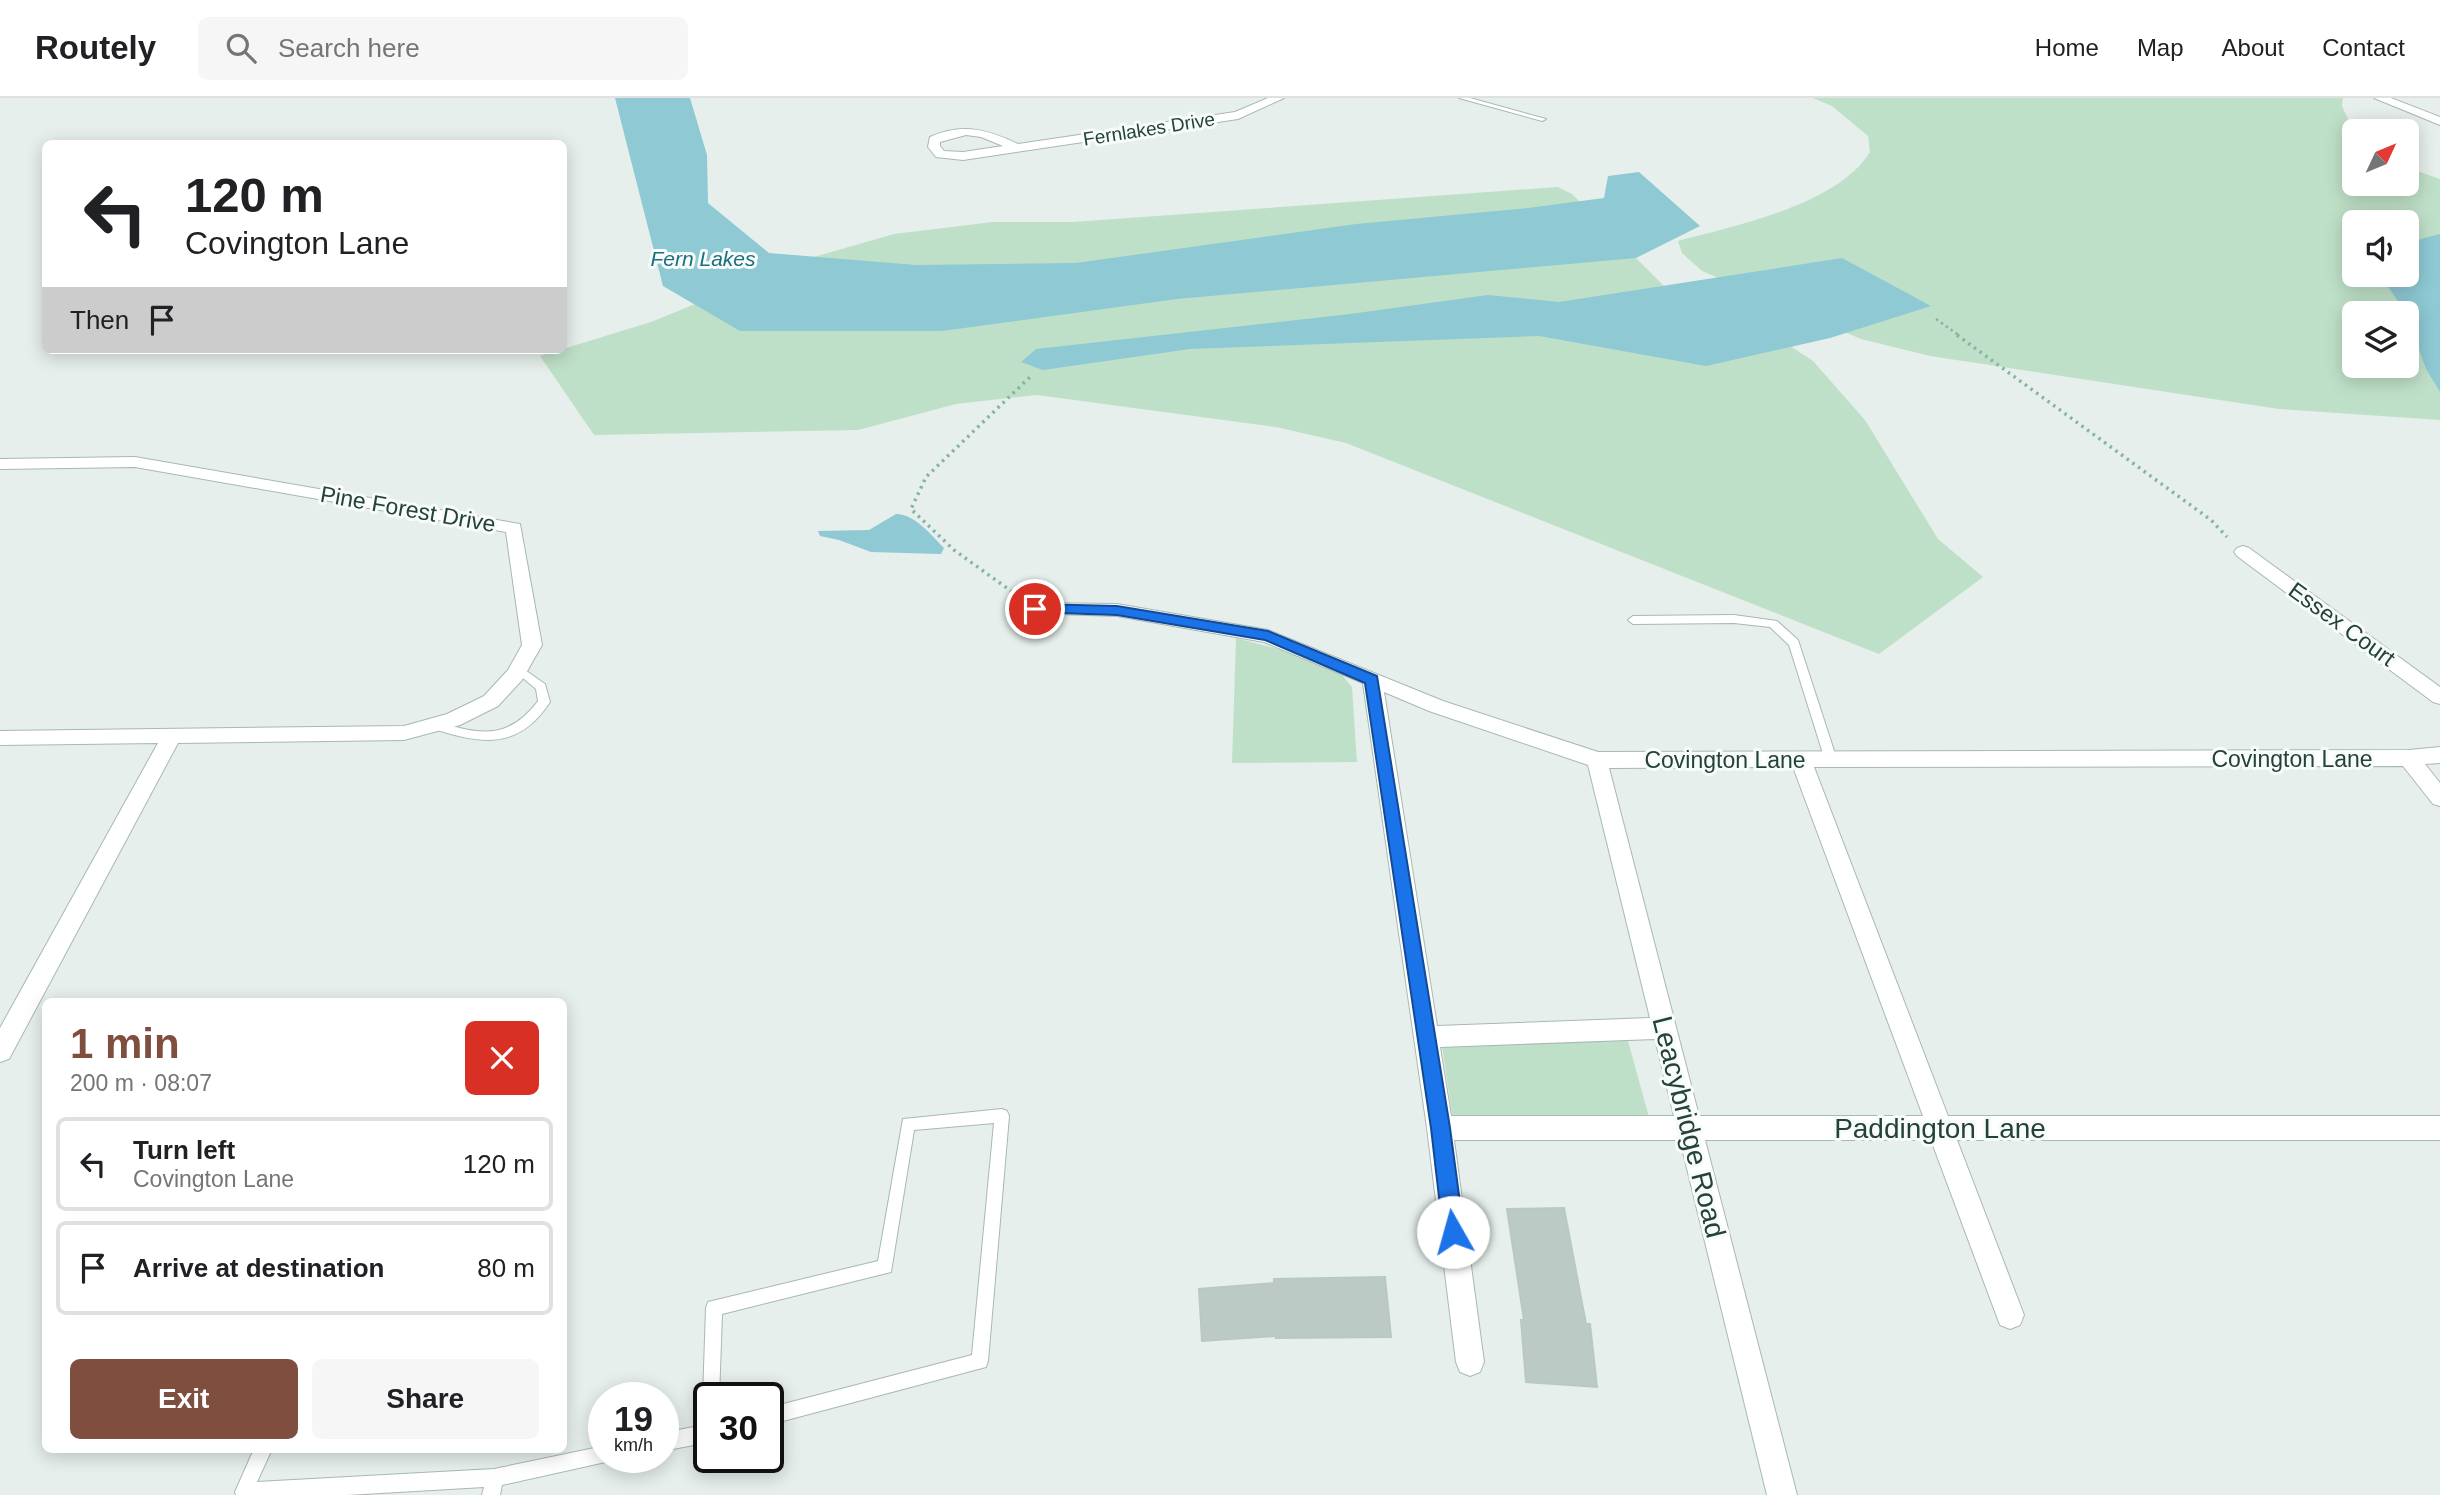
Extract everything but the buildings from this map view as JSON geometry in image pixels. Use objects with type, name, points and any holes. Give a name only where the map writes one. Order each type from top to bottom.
[{"type":"street","name":"Fernlakes Drive","points":[[1017,148],[973,130],[951,131],[934,139],[934,147],[940,154],[963,156],[1017,148],[1238,115],[1278,98]]},
{"type":"street","points":[[2380,98],[2440,121]]},
{"type":"street","name":"Pine Forest Drive","points":[[0,464],[135,462],[514,528],[532,645],[518,669],[491,701],[453,720],[404,733],[172,738],[0,738]]},
{"type":"street","name":"Essex Court","points":[[2243,552],[2440,697]]},
{"type":"street","name":"Covington Lane","points":[[1035,609],[1117,610],[1268,636],[1436,706],[1597,760],[2409,758],[2440,755]]},
{"type":"street","points":[[1372,680],[1440,1128],[1470,1362]]},
{"type":"street","points":[[0,1051],[172,738]]},
{"type":"street","points":[[2409,758],[2440,798]]},
{"type":"street","name":"Leacybridge Road","points":[[1597,760],[1782,1495]]},
{"type":"street","points":[[1801,760],[2010,1315]]},
{"type":"street","points":[[1426,1037],[1664,1028]]},
{"type":"street","name":"Paddington Lane","points":[[1440,1128],[2440,1128]]},
{"type":"lane","points":[[1462,98],[1542,119]]},
{"type":"lane","points":[[1633,620],[1734,619],[1773,624],[1794,643],[1831,760]]},
{"type":"lane","points":[[435,725],[464,735],[484,738],[514,731],[534,717],[544,702],[541,687],[518,669]]},
{"type":"lane","points":[[712,1382],[714,1308],[885,1267],[908,1124],[1003,1116],[979,1361],[784,1413]]},
{"type":"lane","points":[[260,1453],[244,1492],[492,1486],[588,1459]]},
{"type":"path","points":[[1936,319],[2211,520],[2243,552]]},
{"type":"path","points":[[1032,375],[926,477],[911,509],[954,550],[1035,609]]},
{"type":"green space","points":[[1813,98],[2343,98],[2342,106],[2348,119],[2342,119],[2342,196],[2419,196],[2419,172],[2440,179],[2440,420],[2279,409],[1930,356],[1861,339],[1702,271],[1682,253],[1678,241],[1783,211],[1834,186],[1855,170],[1870,152],[1868,136],[1832,106]]},
{"type":"green space","points":[[1558,187],[1572,194],[1667,289],[1766,330],[1813,361],[1865,420],[1938,539],[1983,577],[1879,654],[1346,443],[1276,427],[1037,395],[956,404],[858,430],[594,435],[540,356],[567,354],[567,348],[651,322],[807,259],[894,234],[993,222],[1073,222]]},
{"type":"green space","points":[[1236,638],[1332,663],[1352,687],[1357,762],[1232,763]]},
{"type":"green space","points":[[1628,1041],[1649,1117],[1453,1121],[1442,1046]]},
{"type":"water","name":"Fern Lakes","points":[[615,98],[690,98],[707,155],[708,203],[769,253],[916,265],[1076,263],[1356,224],[1604,198],[1608,176],[1639,172],[1700,226],[1636,258],[1177,299],[942,331],[740,331],[663,286]]},
{"type":"water","points":[[2440,234],[2440,392],[2426,369],[2419,349],[2419,301],[2398,301],[2388,287],[2419,287],[2419,240]]},
{"type":"water","points":[[1842,258],[1931,306],[1830,338],[1706,366],[1539,336],[1190,349],[1043,370],[1021,362],[1036,349],[1350,314],[1488,295],[1559,302]]},
{"type":"water","points":[[896,514],[910,517],[922,526],[944,548],[941,554],[871,552],[820,536],[818,531],[869,530]]},
{"type":"route","points":[[1035,609],[1117,610],[1268,636],[1372,680],[1440,1128],[1453,1232]]}]
